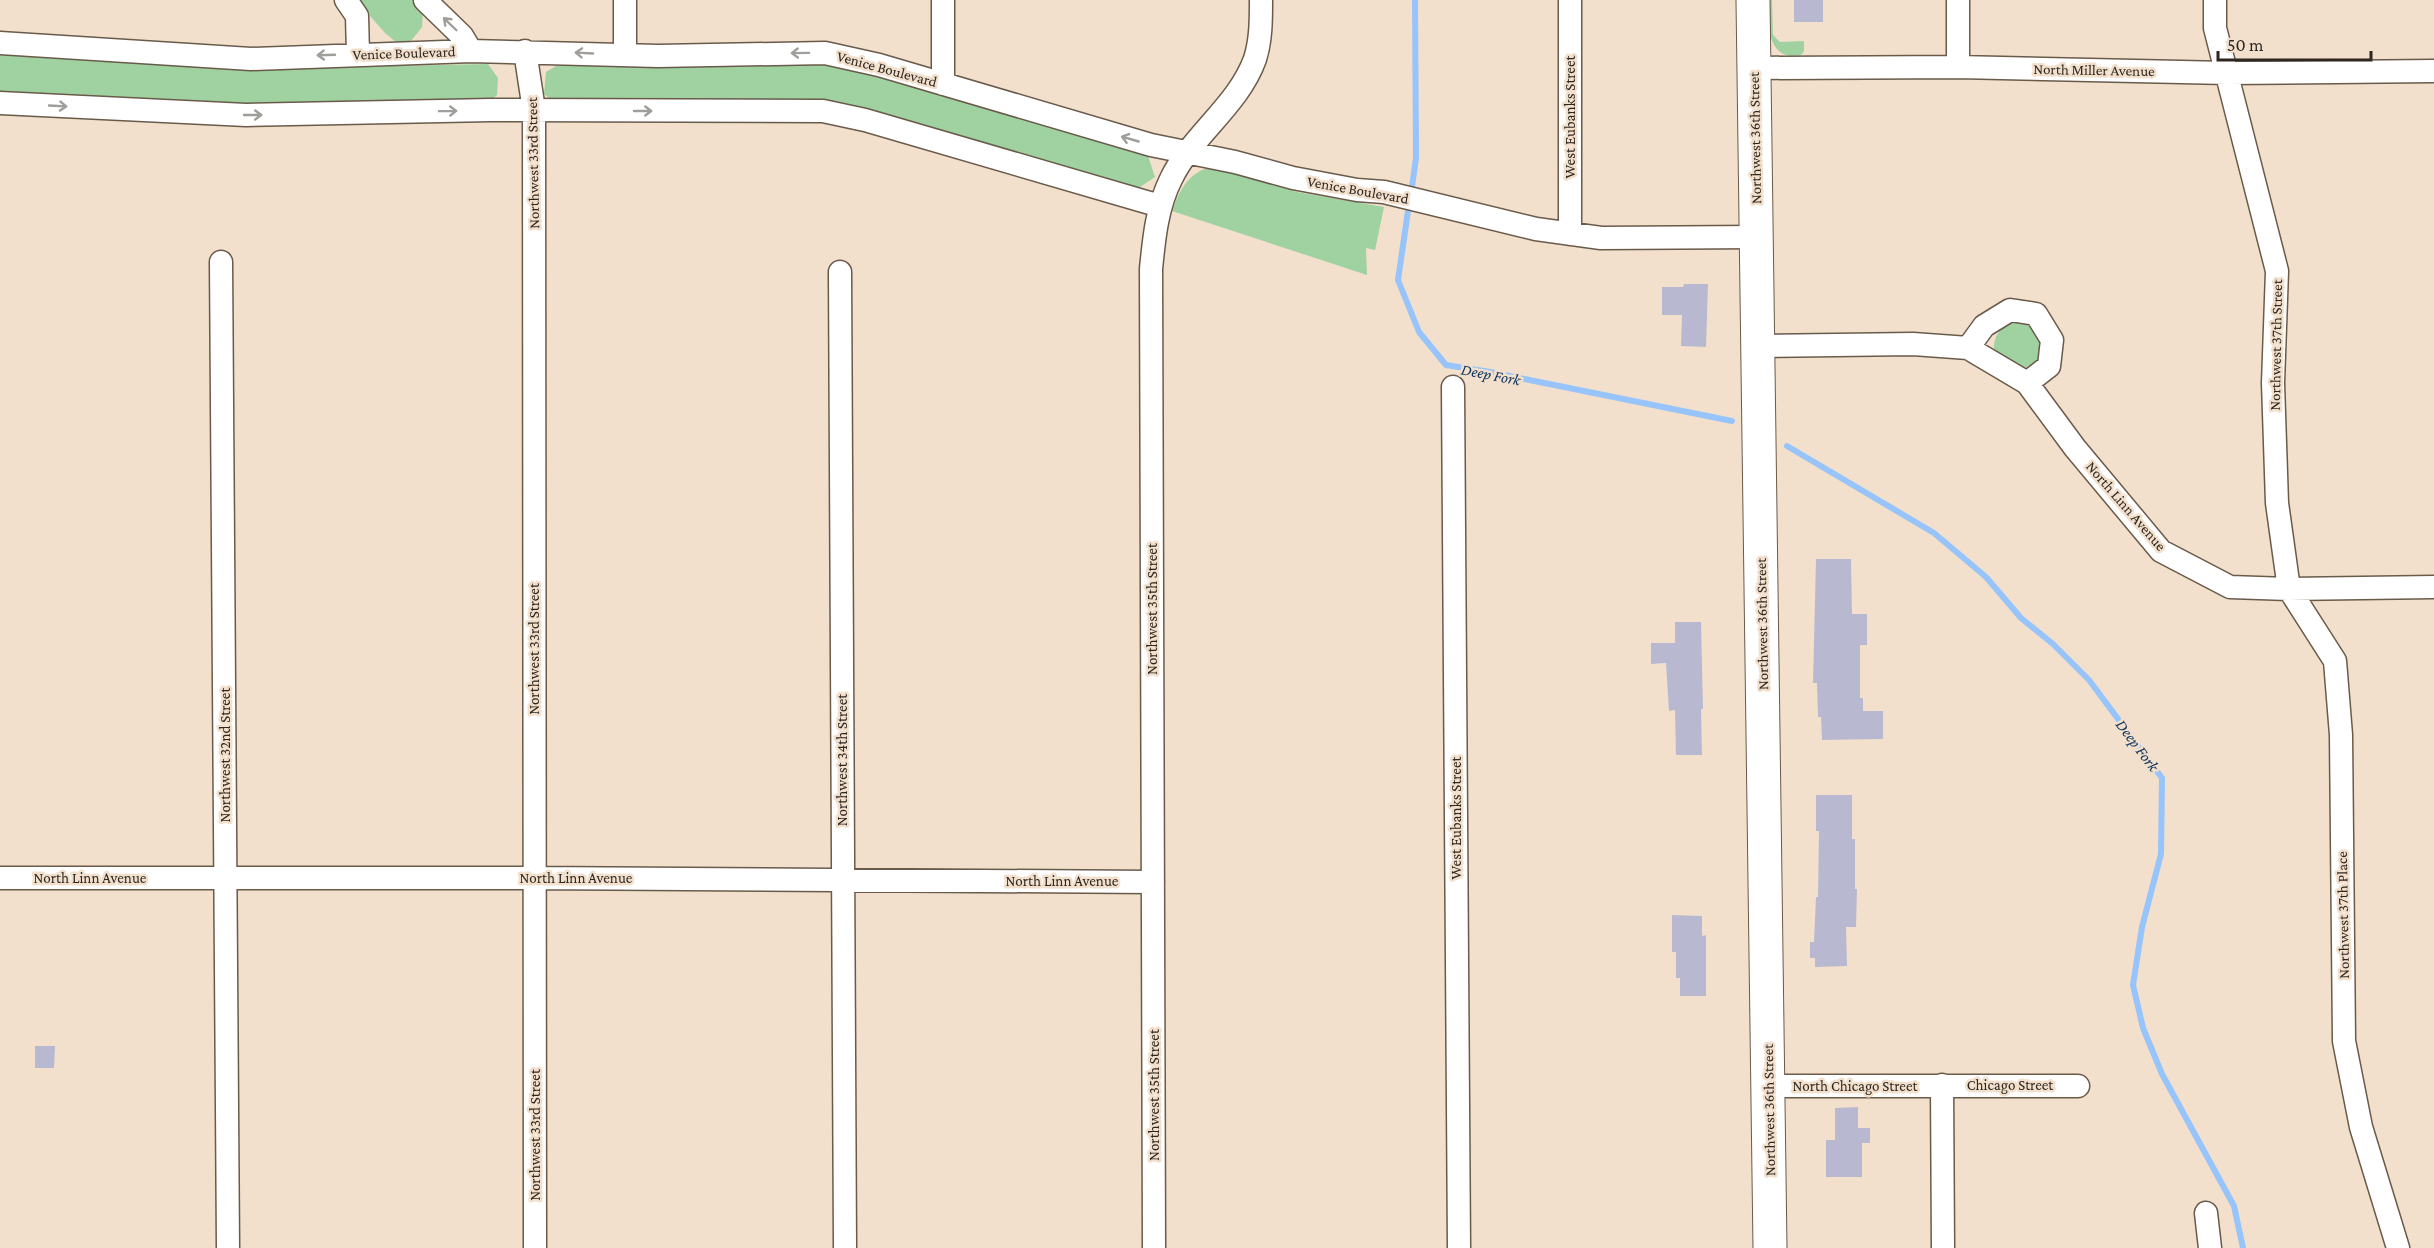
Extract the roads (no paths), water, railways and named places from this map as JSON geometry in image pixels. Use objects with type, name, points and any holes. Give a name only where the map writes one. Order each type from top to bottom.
[{"type":"street","points":[[346,0],[357,16],[358,54]]},
{"type":"street","points":[[425,0],[462,36],[471,51]]},
{"type":"street","points":[[625,0],[625,55]]},
{"type":"street","points":[[943,0],[944,84]]},
{"type":"street","name":"Northwest 35th Street","points":[[1155,1248],[1151,268],[1160,206],[1171,179],[1186,153],[1240,89],[1249,74],[1259,41],[1261,0]]},
{"type":"street","name":"West Eubanks Street","points":[[1570,0],[1570,234]]},
{"type":"street","name":"Northwest 36th Street","points":[[1753,0],[1770,1248]]},
{"type":"street","points":[[1958,0],[1958,67]]},
{"type":"street","name":"Northwest 37th Street","points":[[2215,0],[2215,28],[2277,271],[2273,383],[2277,503],[2289,589]]},
{"type":"street","name":"Venice Boulevard","points":[[0,43],[251,58],[471,51],[625,55],[825,53],[879,65],[1151,145],[1235,162],[1293,178],[1357,190],[1384,192],[1536,229],[1628,239],[1757,237]]},
{"type":"street","name":"Northwest 33rd Street","points":[[525,51],[534,110],[535,1248]]},
{"type":"street","name":"North Miller Avenue","points":[[1754,68],[1958,67],[2227,73],[2434,70]]},
{"type":"street","points":[[0,103],[246,115],[534,110],[823,111],[866,120],[1160,206]]},
{"type":"street","name":"Northwest 32nd Street","points":[[221,262],[228,1248]]},
{"type":"street","name":"Northwest 34th Street","points":[[840,272],[845,1248]]},
{"type":"street","points":[[1968,348],[1984,326],[2010,310],[2036,314],[2052,340],[2049,366],[2027,383]]},
{"type":"street","name":"North Linn Avenue","points":[[1758,346],[1913,344],[1968,348],[2027,383],[2075,448],[2161,551],[2230,587],[2289,589],[2434,586]]},
{"type":"street","name":"West Eubanks Street","points":[[1453,387],[1459,1248]]},
{"type":"street","name":"Northwest 37th Place","points":[[2289,589],[2335,661],[2342,735],[2344,1041],[2361,1127],[2398,1248]]},
{"type":"street","name":"North Linn Avenue","points":[[0,878],[533,878],[1153,882]]},
{"type":"street","points":[[1942,1085],[1943,1248]]},
{"type":"street","name":"North Chicago Street","points":[[1768,1086],[1942,1085]]},
{"type":"street","name":"Chicago Street","points":[[1942,1085],[2078,1086]]},
{"type":"street","points":[[2206,1213],[2210,1248]]},
{"type":"waterway","name":"Deep Fork","points":[[1411,194],[1416,158],[1415,0]]},
{"type":"waterway","name":"Deep Fork","points":[[1409,204],[1398,280],[1419,332],[1446,365],[1732,421]]},
{"type":"waterway","name":"Deep Fork","points":[[1787,446],[1934,533],[1986,577],[2021,618],[2053,644],[2089,680],[2162,778],[2161,854],[2142,927],[2133,985],[2143,1028],[2162,1074],[2234,1206],[2243,1248]]}]
